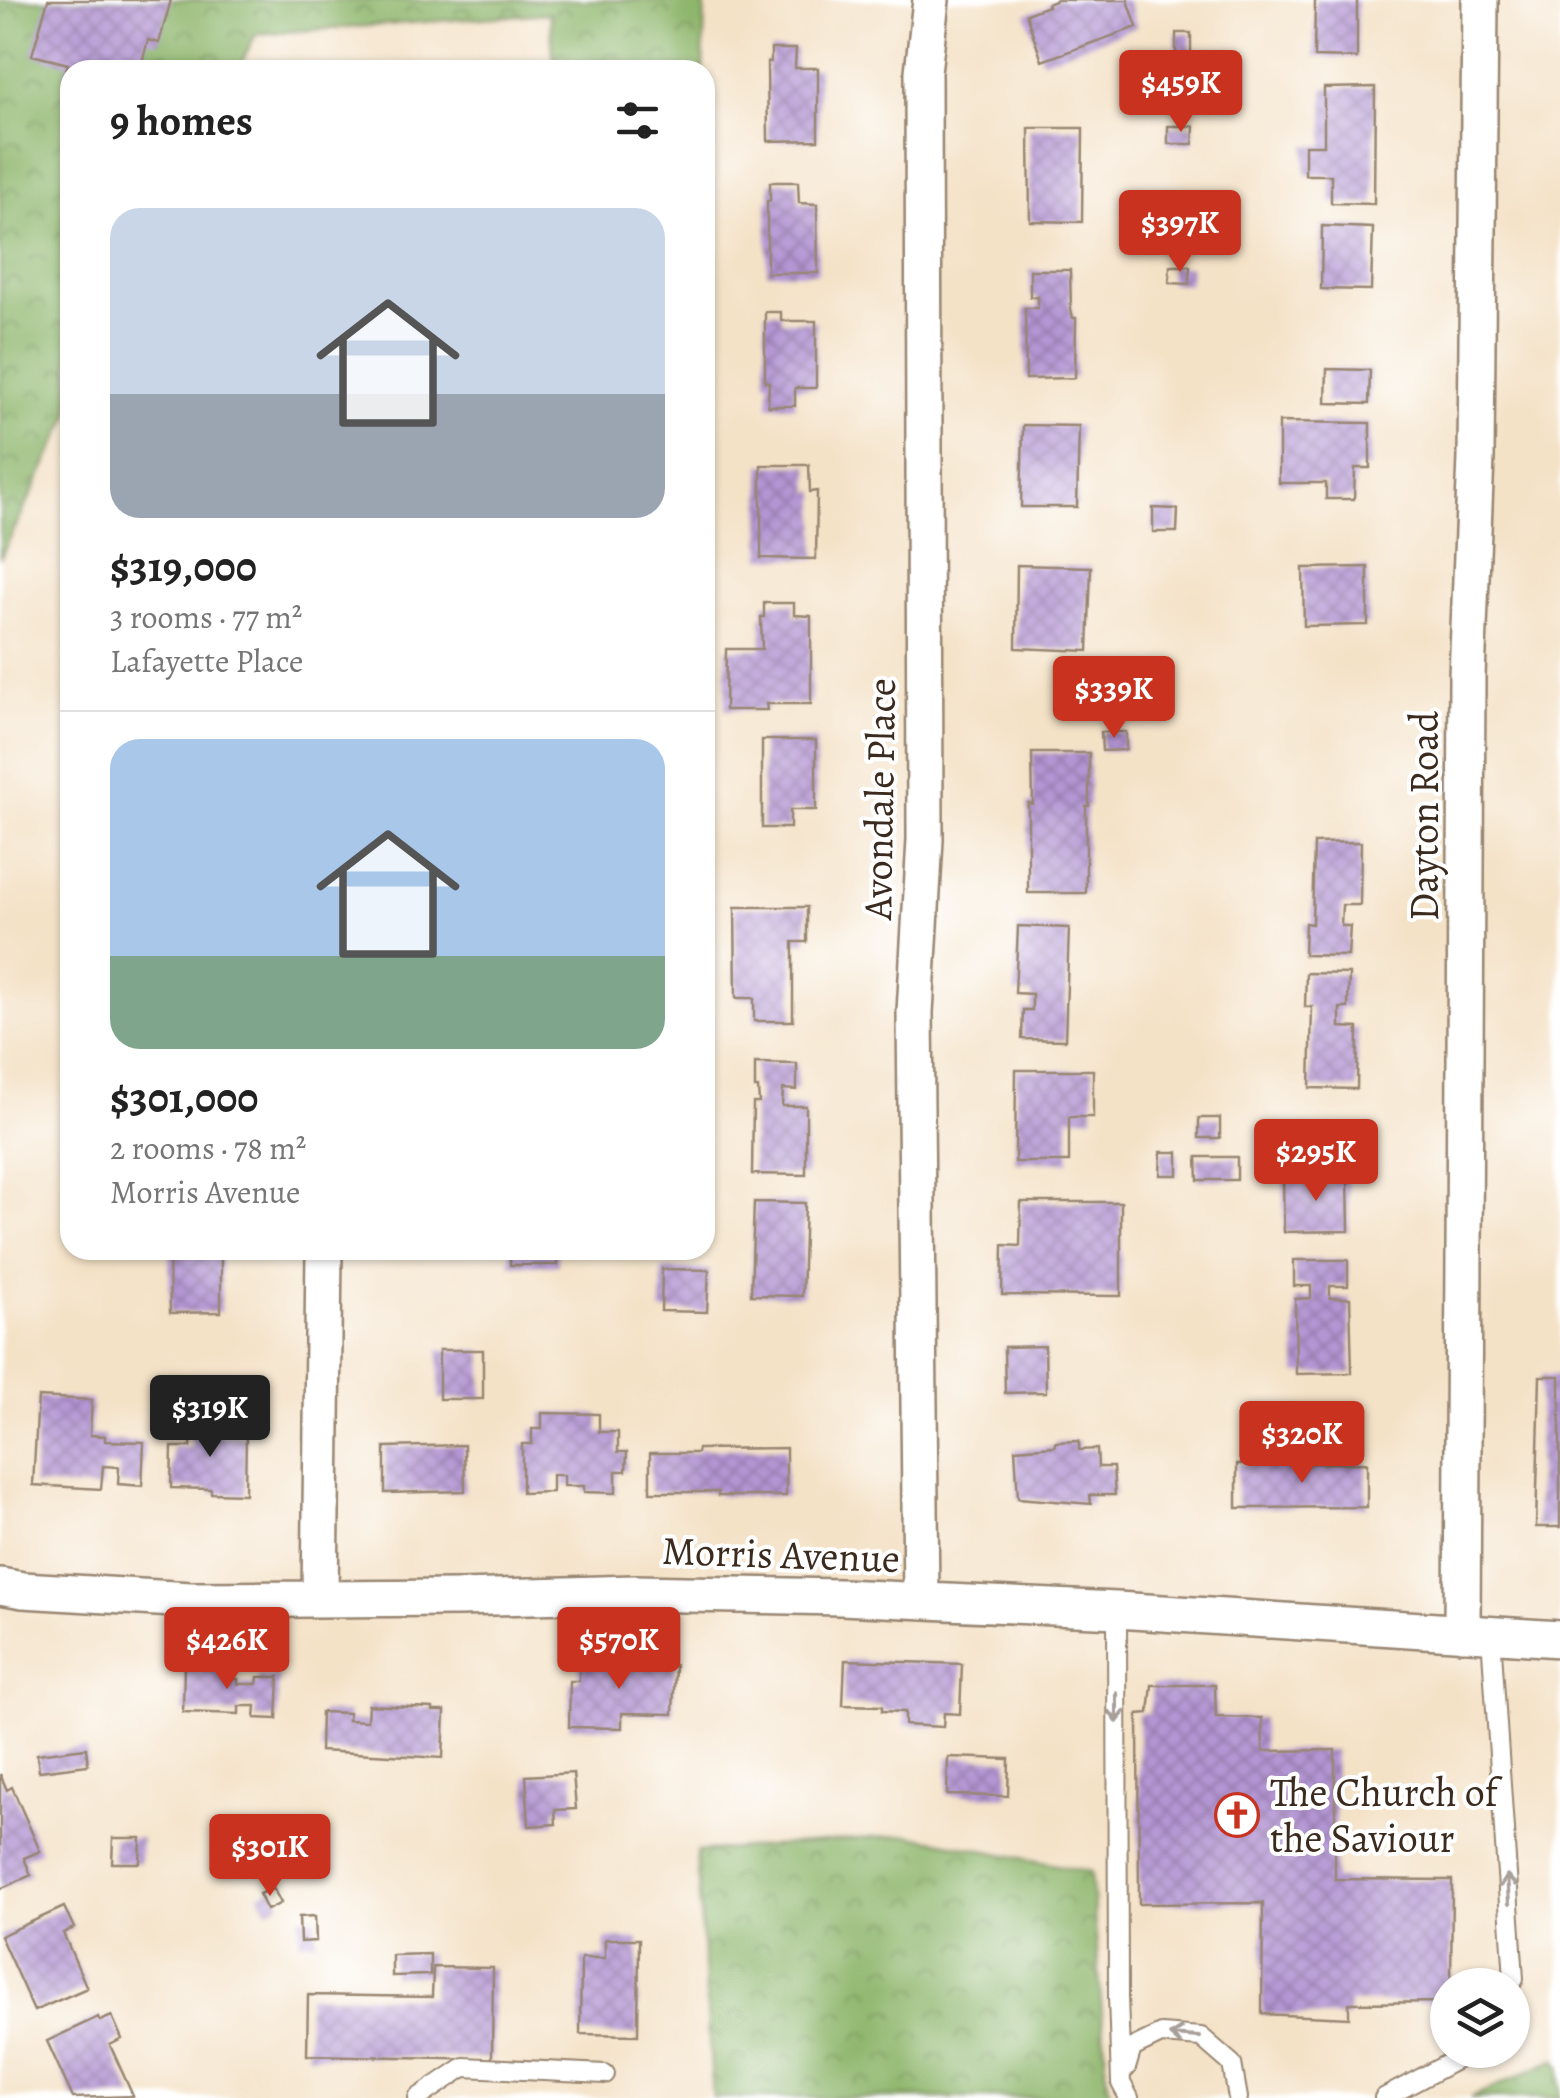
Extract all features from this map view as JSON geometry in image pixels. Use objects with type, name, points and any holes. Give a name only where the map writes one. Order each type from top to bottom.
[{"type":"street","name":"Avondale Place","points":[[921,1601],[916,1012],[925,840],[923,72],[930,0]]},
{"type":"street","name":"Dayton Road","points":[[1476,1634],[1467,676],[1476,458],[1480,0]]},
{"type":"street","points":[[320,1599],[324,1260]]},
{"type":"street","name":"Morris Avenue","points":[[0,1586],[191,1600],[634,1592],[921,1601],[1560,1638]]},
{"type":"lane","points":[[1117,1610],[1118,1997],[1125,2091]]},
{"type":"lane","points":[[1476,1634],[1513,1968]]},
{"type":"lane","points":[[1125,2091],[1132,2048],[1161,2034],[1201,2037],[1232,2064],[1238,2098]]},
{"type":"lane","points":[[418,2098],[464,2067],[605,2074]]},
{"type":"lane","points":[[1384,2098],[1440,2068]]},
{"type":"green space","points":[[0,0],[705,0],[703,60],[553,60],[550,13],[256,34],[243,60],[60,60],[60,436],[0,559]]},
{"type":"green space","points":[[908,1835],[1091,1872],[1111,2098],[713,2098],[696,1852]]},
{"type":"green space","points":[[1556,2059],[1560,2066],[1560,2098],[1470,2098]]},
{"type":"building","points":[[48,0],[171,0],[159,43],[148,40],[143,60],[60,62],[32,55]]},
{"type":"building","points":[[1057,0],[1128,0],[1137,27],[1042,61],[1026,14]]},
{"type":"building","points":[[1315,0],[1357,0],[1357,58],[1314,57]]},
{"type":"building","points":[[1176,33],[1191,33],[1191,56],[1176,57]]},
{"type":"building","points":[[771,49],[796,49],[795,68],[818,68],[818,140],[768,141],[767,62],[771,62]]},
{"type":"building","points":[[1375,87],[1374,204],[1331,203],[1331,175],[1305,175],[1305,145],[1324,145],[1324,88]]},
{"type":"building","points":[[1168,126],[1194,126],[1193,144],[1168,144]]},
{"type":"building","points":[[1029,128],[1083,128],[1082,222],[1030,221]]},
{"type":"building","points":[[770,182],[798,182],[799,203],[817,204],[818,273],[767,273]]},
{"type":"building","points":[[1322,226],[1373,228],[1371,290],[1321,289]]},
{"type":"building","points":[[1170,266],[1190,266],[1189,284],[1169,283]]},
{"type":"building","points":[[1030,270],[1070,270],[1071,309],[1076,318],[1075,378],[1026,379],[1025,308],[1038,308],[1038,297],[1030,297]]},
{"type":"building","points":[[765,312],[781,312],[781,321],[816,321],[816,388],[795,388],[795,406],[768,406]]},
{"type":"building","points":[[1327,369],[1370,370],[1369,404],[1326,403]]},
{"type":"building","points":[[1279,422],[1370,423],[1370,468],[1355,468],[1354,499],[1326,499],[1326,483],[1279,483]]},
{"type":"building","points":[[1023,425],[1079,426],[1077,507],[1021,507]]},
{"type":"building","points":[[761,465],[809,465],[810,492],[817,491],[816,559],[761,558]]},
{"type":"building","points":[[1153,508],[1178,509],[1177,532],[1153,532]]},
{"type":"building","points":[[1017,565],[1091,567],[1088,651],[1016,648]]},
{"type":"building","points":[[1368,567],[1368,625],[1304,626],[1303,568]]},
{"type":"building","points":[[764,603],[794,603],[794,615],[811,616],[811,704],[766,704],[767,710],[725,710],[726,649],[762,649]]},
{"type":"building","points":[[1101,732],[1126,732],[1126,750],[1102,751]]},
{"type":"building","points":[[762,740],[816,740],[816,810],[790,810],[790,828],[762,828]]},
{"type":"building","points":[[1032,753],[1089,753],[1086,893],[1028,893]]},
{"type":"building","points":[[1361,842],[1360,905],[1342,905],[1341,926],[1350,926],[1348,956],[1304,955],[1305,923],[1312,924],[1314,843]]},
{"type":"building","points":[[735,907],[807,907],[807,942],[793,942],[793,1021],[754,1021],[754,998],[736,998]]},
{"type":"building","points":[[1018,926],[1069,928],[1065,1040],[1022,1039],[1023,1010],[1032,1010],[1032,994],[1015,993]]},
{"type":"building","points":[[1306,973],[1349,974],[1348,1008],[1340,1008],[1340,1027],[1358,1028],[1357,1089],[1310,1088],[1312,1007],[1305,1007]]},
{"type":"building","points":[[755,1063],[797,1064],[797,1090],[783,1089],[782,1106],[806,1106],[806,1175],[752,1174],[753,1103],[759,1103]]},
{"type":"building","points":[[1016,1070],[1093,1070],[1093,1117],[1069,1117],[1069,1162],[1015,1162]]},
{"type":"building","points":[[1199,1118],[1220,1118],[1220,1138],[1199,1138]]},
{"type":"building","points":[[1161,1152],[1178,1152],[1178,1175],[1160,1175]]},
{"type":"building","points":[[1197,1157],[1237,1157],[1237,1180],[1198,1180]]},
{"type":"building","points":[[1348,1176],[1349,1231],[1284,1232],[1283,1177]]},
{"type":"building","points":[[754,1202],[805,1203],[802,1296],[751,1295]]},
{"type":"building","points":[[1021,1202],[1121,1202],[1121,1296],[1002,1295],[1003,1245],[1020,1246]]},
{"type":"building","points":[[169,1260],[221,1260],[221,1312],[170,1313]]},
{"type":"building","points":[[510,1260],[558,1260],[558,1265],[510,1265]]},
{"type":"building","points":[[1294,1260],[1348,1260],[1348,1286],[1330,1286],[1330,1298],[1350,1298],[1352,1373],[1296,1374],[1295,1299],[1311,1298],[1311,1286],[1294,1286]]},
{"type":"building","points":[[662,1269],[709,1270],[707,1312],[661,1311]]},
{"type":"building","points":[[1045,1346],[1046,1392],[1005,1393],[1004,1347]]},
{"type":"building","points":[[439,1350],[483,1350],[483,1399],[439,1399]]},
{"type":"building","points":[[1540,1376],[1560,1376],[1560,1527],[1536,1527]]},
{"type":"building","points":[[38,1397],[92,1400],[90,1435],[105,1436],[105,1441],[144,1442],[142,1486],[118,1484],[119,1467],[103,1466],[101,1489],[33,1485]]},
{"type":"building","points":[[542,1413],[599,1414],[599,1432],[618,1432],[618,1452],[627,1452],[626,1471],[616,1471],[616,1493],[584,1492],[584,1486],[564,1486],[564,1475],[552,1475],[552,1492],[522,1493],[522,1444],[532,1444],[532,1429],[542,1429]]},
{"type":"building","points":[[192,1416],[217,1416],[216,1436],[246,1436],[245,1494],[171,1488],[172,1447],[191,1447]]},
{"type":"building","points":[[1079,1441],[1079,1450],[1097,1449],[1098,1467],[1113,1467],[1115,1495],[1090,1495],[1091,1504],[1018,1498],[1015,1449]]},
{"type":"building","points":[[464,1445],[465,1491],[385,1493],[385,1447]]},
{"type":"building","points":[[786,1448],[786,1496],[650,1492],[650,1453]]},
{"type":"building","points":[[1367,1463],[1367,1507],[1237,1508],[1237,1464]]},
{"type":"building","points":[[606,1658],[624,1658],[624,1663],[675,1665],[673,1714],[622,1713],[622,1728],[569,1727],[570,1681],[579,1681],[579,1661],[606,1663]]},
{"type":"building","points":[[845,1660],[962,1664],[960,1714],[944,1713],[943,1727],[905,1725],[905,1712],[882,1711],[882,1706],[843,1705]]},
{"type":"building","points":[[184,1664],[232,1666],[232,1679],[238,1679],[238,1684],[257,1684],[258,1677],[279,1677],[277,1719],[255,1718],[256,1706],[239,1706],[239,1714],[183,1712]]},
{"type":"building","name":"The Church of the Saviour","points":[[1152,1685],[1215,1685],[1216,1717],[1262,1718],[1263,1751],[1335,1750],[1335,1879],[1452,1880],[1451,1968],[1430,1968],[1430,2002],[1349,2003],[1349,2018],[1262,2014],[1263,1903],[1139,1904],[1138,1714],[1149,1713]]},
{"type":"building","points":[[368,1705],[445,1711],[443,1758],[320,1751],[321,1712],[349,1713],[348,1720],[367,1721]]},
{"type":"building","points":[[86,1748],[88,1765],[39,1771],[37,1754]]},
{"type":"building","points":[[948,1757],[1009,1759],[1008,1796],[947,1795]]},
{"type":"building","points":[[573,1773],[576,1809],[555,1810],[556,1824],[529,1826],[526,1776]]},
{"type":"building","points":[[0,1774],[7,1790],[12,1787],[40,1851],[24,1858],[31,1875],[0,1889]]},
{"type":"building","points":[[113,1838],[141,1838],[140,1863],[112,1863]]},
{"type":"building","points":[[273,1888],[281,1903],[267,1910],[259,1894]]},
{"type":"building","points":[[64,1907],[74,1928],[63,1933],[87,1988],[34,2011],[0,1936]]},
{"type":"building","points":[[315,1916],[316,1941],[300,1942],[299,1917]]},
{"type":"building","points":[[605,1939],[639,1939],[638,2035],[580,2034],[581,1958],[605,1958]]},
{"type":"building","points":[[430,1954],[430,1975],[392,1976],[392,1955]]},
{"type":"building","points":[[433,1967],[493,1968],[492,2059],[307,2055],[308,1995],[432,1997]]},
{"type":"building","points":[[112,2016],[122,2039],[110,2045],[133,2096],[73,2098],[47,2041],[98,2017],[100,2021]]},
{"type":"place","name":"The Church of the Saviour","points":[[1237,1815]]}]
